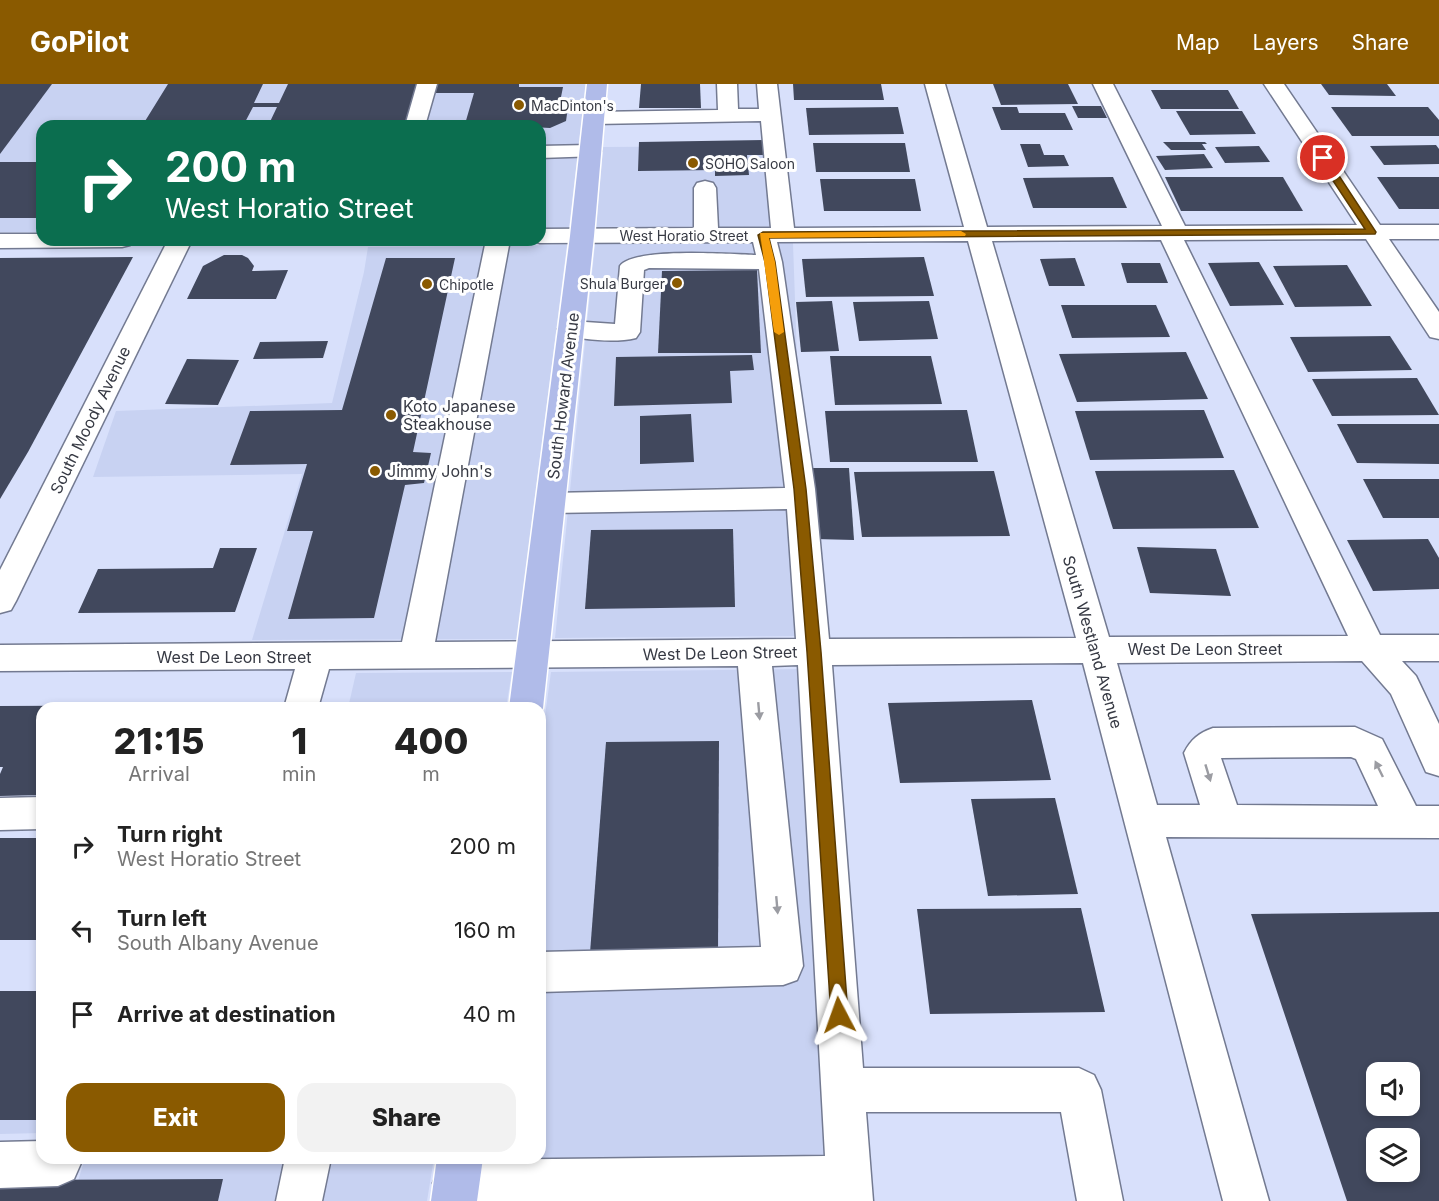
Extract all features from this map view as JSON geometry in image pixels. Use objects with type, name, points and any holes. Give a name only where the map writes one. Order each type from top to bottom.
[{"type":"main road","name":"South Howard Avenue","points":[[527,702],[582,236],[597,84]]},
{"type":"street","points":[[417,120],[427,84]]},
{"type":"street","points":[[726,84],[728,116]]},
{"type":"street","points":[[457,1181],[850,1190],[814,652],[800,498],[770,262],[773,235],[767,84]]},
{"type":"street","name":"South Westland Avenue","points":[[934,84],[1096,649],[1246,1201]]},
{"type":"street","points":[[1103,84],[1370,648],[1404,686],[1439,761]]},
{"type":"street","points":[[1274,84],[1439,332]]},
{"type":"street","points":[[594,118],[770,116]]},
{"type":"street","points":[[546,152],[590,151]]},
{"type":"street","points":[[705,188],[706,235]]},
{"type":"street","name":"West Horatio Street","points":[[546,236],[1439,232]]},
{"type":"street","points":[[0,241],[36,241]]},
{"type":"street","name":"South Moody Avenue","points":[[0,601],[177,246]]},
{"type":"street","points":[[416,656],[497,246]]},
{"type":"street","points":[[571,329],[627,332],[632,266],[646,261],[770,262]]},
{"type":"street","points":[[551,503],[800,498]]},
{"type":"street","name":"West De Leon Street","points":[[0,658],[1439,648]]},
{"type":"street","points":[[546,972],[783,966],[754,653]]},
{"type":"street","points":[[303,702],[315,657]]},
{"type":"street","points":[[1224,822],[1202,753],[1213,743],[1355,742],[1369,749],[1422,822]]},
{"type":"street","points":[[0,814],[36,813]]},
{"type":"street","points":[[1143,821],[1422,822]]},
{"type":"street","points":[[844,1090],[1078,1090],[1100,1201]]},
{"type":"street","points":[[0,1165],[36,1164]]},
{"type":"street","points":[[299,1201],[307,1164]]},
{"type":"shaded area","points":[[0,84],[586,84],[569,228],[546,228],[546,120],[36,120],[36,232],[0,232]]},
{"type":"shaded area","points":[[785,146],[792,226],[596,227],[603,147]]},
{"type":"shaded area","points":[[793,243],[807,636],[555,638],[595,244]]},
{"type":"shaded area","points":[[567,245],[517,639],[252,640],[302,474],[93,477],[116,411],[332,403],[368,247]]},
{"type":"shaded area","points":[[808,669],[833,1201],[480,1201],[485,1164],[546,1164],[546,708],[551,672]]},
{"type":"shaded area","points":[[512,672],[507,702],[349,702],[356,673]]},
{"type":"shaded area","points":[[36,1107],[36,1133],[0,1134],[0,1109]]},
{"type":"shaded area","points":[[83,1164],[433,1164],[427,1201],[0,1201],[0,1196],[74,1194]]},
{"type":"building","points":[[0,84],[52,84],[0,154]]},
{"type":"building","points":[[168,84],[263,84],[254,103],[279,103],[288,84],[418,84],[406,120],[271,120],[277,107],[253,107],[246,120],[146,120]]},
{"type":"building","points":[[438,84],[519,84],[519,87],[563,87],[559,107],[568,107],[566,121],[550,128],[546,128],[546,120],[466,120],[474,93],[435,93]]},
{"type":"building","points":[[641,84],[700,84],[701,108],[639,108]]},
{"type":"building","points":[[793,84],[881,84],[884,100],[794,100]]},
{"type":"building","points":[[993,84],[1068,84],[1078,104],[1001,105]]},
{"type":"building","points":[[1321,84],[1387,84],[1396,96],[1329,95]]},
{"type":"building","points":[[1151,90],[1228,90],[1239,109],[1161,109]]},
{"type":"building","points":[[1072,106],[1101,106],[1107,118],[1078,118]]},
{"type":"building","points":[[898,107],[904,134],[809,135],[806,108]]},
{"type":"building","points":[[992,107],[1017,107],[1019,113],[1065,113],[1073,130],[1001,130]]},
{"type":"building","points":[[1331,107],[1428,107],[1439,120],[1439,136],[1352,136]]},
{"type":"building","points":[[1176,111],[1242,111],[1256,134],[1190,135]]},
{"type":"building","name":"SOHO Saloon","points":[[767,140],[768,155],[747,155],[749,175],[715,176],[715,170],[638,171],[639,142]]},
{"type":"building","points":[[1163,142],[1205,142],[1207,144],[1202,144],[1206,150],[1171,150]]},
{"type":"building","points":[[813,143],[905,143],[910,172],[816,172]]},
{"type":"building","points":[[1020,144],[1040,144],[1044,155],[1064,155],[1069,166],[1028,167]]},
{"type":"building","points":[[1436,145],[1439,149],[1439,164],[1384,165],[1370,146]]},
{"type":"building","points":[[1259,146],[1270,162],[1225,163],[1215,147]]},
{"type":"building","points":[[1204,154],[1213,168],[1165,170],[1156,156]]},
{"type":"building","points":[[0,162],[36,162],[36,218],[0,218]]},
{"type":"building","points":[[1113,177],[1127,208],[1033,208],[1023,178]]},
{"type":"building","points":[[1165,177],[1283,177],[1303,211],[1181,211]]},
{"type":"building","points":[[1377,177],[1439,177],[1439,209],[1399,209]]},
{"type":"building","points":[[820,179],[915,179],[921,211],[824,211]]},
{"type":"building","points":[[224,255],[242,255],[248,258],[254,266],[252,271],[288,270],[276,299],[187,299],[203,266]]},
{"type":"building","points":[[133,257],[28,452],[0,499],[0,258]]},
{"type":"building","points":[[924,257],[934,296],[806,297],[802,259]]},
{"type":"building","points":[[386,258],[455,258],[413,452],[431,453],[424,483],[405,485],[374,618],[288,619],[313,531],[287,531],[307,464],[230,465],[250,411],[342,410]]},
{"type":"building","points":[[1075,258],[1085,286],[1049,286],[1040,259]]},
{"type":"building","points":[[1259,262],[1284,305],[1230,306],[1208,263]]},
{"type":"building","points":[[1121,263],[1160,263],[1168,283],[1127,283]]},
{"type":"building","points":[[1347,265],[1372,306],[1295,307],[1273,266]]},
{"type":"building","points":[[757,270],[761,353],[658,353],[662,271]]},
{"type":"building","points":[[832,301],[839,351],[801,352],[796,302]]},
{"type":"building","points":[[929,301],[938,339],[859,341],[853,302]]},
{"type":"building","points":[[1061,305],[1156,305],[1170,337],[1072,338]]},
{"type":"building","points":[[1390,336],[1412,370],[1308,372],[1290,337]]},
{"type":"building","points":[[328,341],[323,358],[253,359],[260,342]]},
{"type":"building","points":[[1186,352],[1208,399],[1077,402],[1059,354]]},
{"type":"building","points":[[752,355],[754,370],[730,371],[732,403],[614,406],[616,357]]},
{"type":"building","points":[[830,356],[931,356],[942,404],[835,405]]},
{"type":"building","points":[[187,359],[239,360],[218,405],[165,404]]},
{"type":"building","points":[[1417,378],[1439,415],[1332,416],[1312,379]]},
{"type":"building","points":[[967,410],[978,462],[830,462],[825,411]]},
{"type":"building","points":[[1204,410],[1224,458],[1090,460],[1075,411]]},
{"type":"building","points":[[691,414],[694,462],[640,464],[640,416]]},
{"type":"building","points":[[1337,424],[1439,424],[1439,464],[1357,463]]},
{"type":"building","points":[[812,468],[849,468],[854,540],[815,539]]},
{"type":"building","points":[[1234,470],[1259,528],[1113,529],[1095,471]]},
{"type":"building","points":[[994,471],[1010,536],[862,537],[854,472]]},
{"type":"building","points":[[1363,479],[1439,479],[1439,518],[1383,518]]},
{"type":"building","points":[[733,529],[735,607],[585,609],[591,530]]},
{"type":"building","points":[[1428,539],[1439,558],[1439,589],[1373,591],[1347,540]]},
{"type":"building","points":[[1137,547],[1216,549],[1231,596],[1150,593]]},
{"type":"building","points":[[220,548],[257,548],[235,612],[78,613],[98,569],[213,568]]},
{"type":"building","points":[[1032,700],[1051,780],[900,783],[888,703]]},
{"type":"building","points":[[0,706],[36,706],[36,795],[0,796],[0,774],[3,767],[0,767]]},
{"type":"building","points":[[719,741],[718,953],[590,953],[606,742]]},
{"type":"building","points":[[1055,798],[1078,894],[988,896],[971,799]]},
{"type":"building","points":[[0,838],[36,838],[36,940],[0,940]]},
{"type":"building","points":[[1081,908],[1105,1012],[930,1014],[917,909]]},
{"type":"building","points":[[1439,912],[1439,1201],[1347,1201],[1251,914]]},
{"type":"building","points":[[0,991],[36,991],[36,1120],[0,1120]]},
{"type":"building","points":[[223,1179],[218,1201],[0,1201],[0,1180]]},
{"type":"slow traffic","points":[[779,332],[770,262],[763,235],[961,234]]},
{"type":"place","name":"MacDinton's","points":[[519,105]]},
{"type":"place","name":"SOHO Saloon","points":[[693,163]]},
{"type":"place","name":"Shula Burger","points":[[677,283]]},
{"type":"place","name":"Chipotle","points":[[427,284]]},
{"type":"place","name":"Koto Japanese Steakhouse","points":[[391,415]]},
{"type":"place","name":"Jimmy John's","points":[[375,471]]},
{"type":"route","points":[[839,1015],[814,652],[800,489],[770,262],[763,235],[1371,232],[1323,158]]}]
